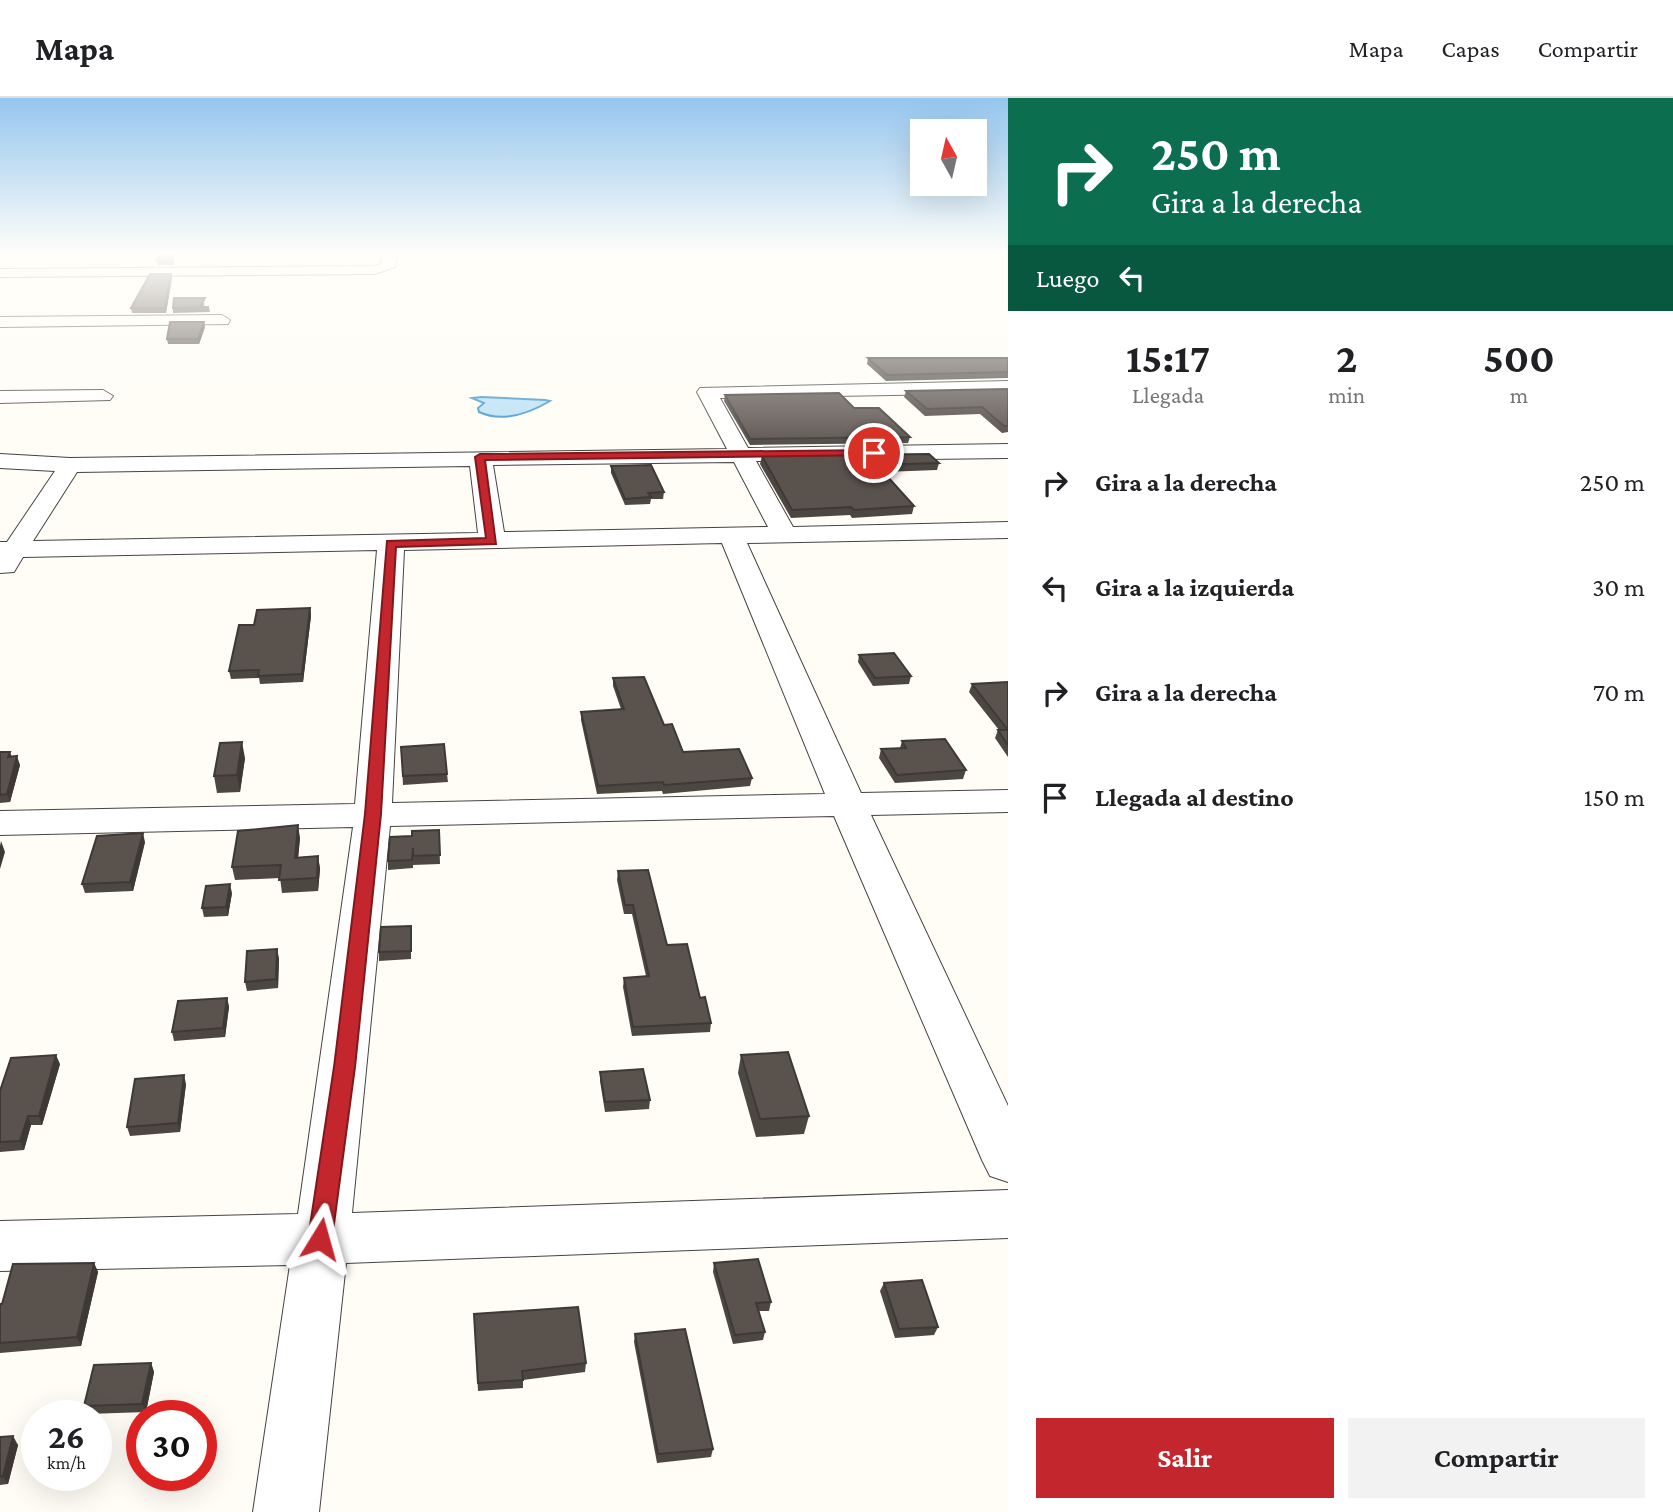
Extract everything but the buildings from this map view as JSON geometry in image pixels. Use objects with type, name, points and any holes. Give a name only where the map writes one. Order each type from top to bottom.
[{"type":"street","points":[[0,322],[222,320]]},
{"type":"street","points":[[784,534],[707,392],[1008,387]]},
{"type":"street","points":[[0,397],[103,396]]},
{"type":"street","points":[[0,461],[70,466],[480,457],[1008,451]]},
{"type":"street","points":[[480,457],[492,541]]},
{"type":"street","points":[[0,573],[8,550],[70,466]]},
{"type":"street","points":[[8,550],[1008,530]]},
{"type":"street","points":[[731,536],[847,803],[1008,1160]]},
{"type":"street","points":[[286,1512],[344,1067],[373,814],[391,544]]},
{"type":"street","points":[[0,822],[1008,801]]},
{"type":"street","points":[[0,1246],[320,1239],[1008,1214]]},
{"type":"water","points":[[472,398],[550,401],[515,416],[497,417],[479,412],[478,408],[484,403]]},
{"type":"route","points":[[320,1239],[344,1067],[373,814],[391,544],[492,541],[480,457],[874,453]]}]
